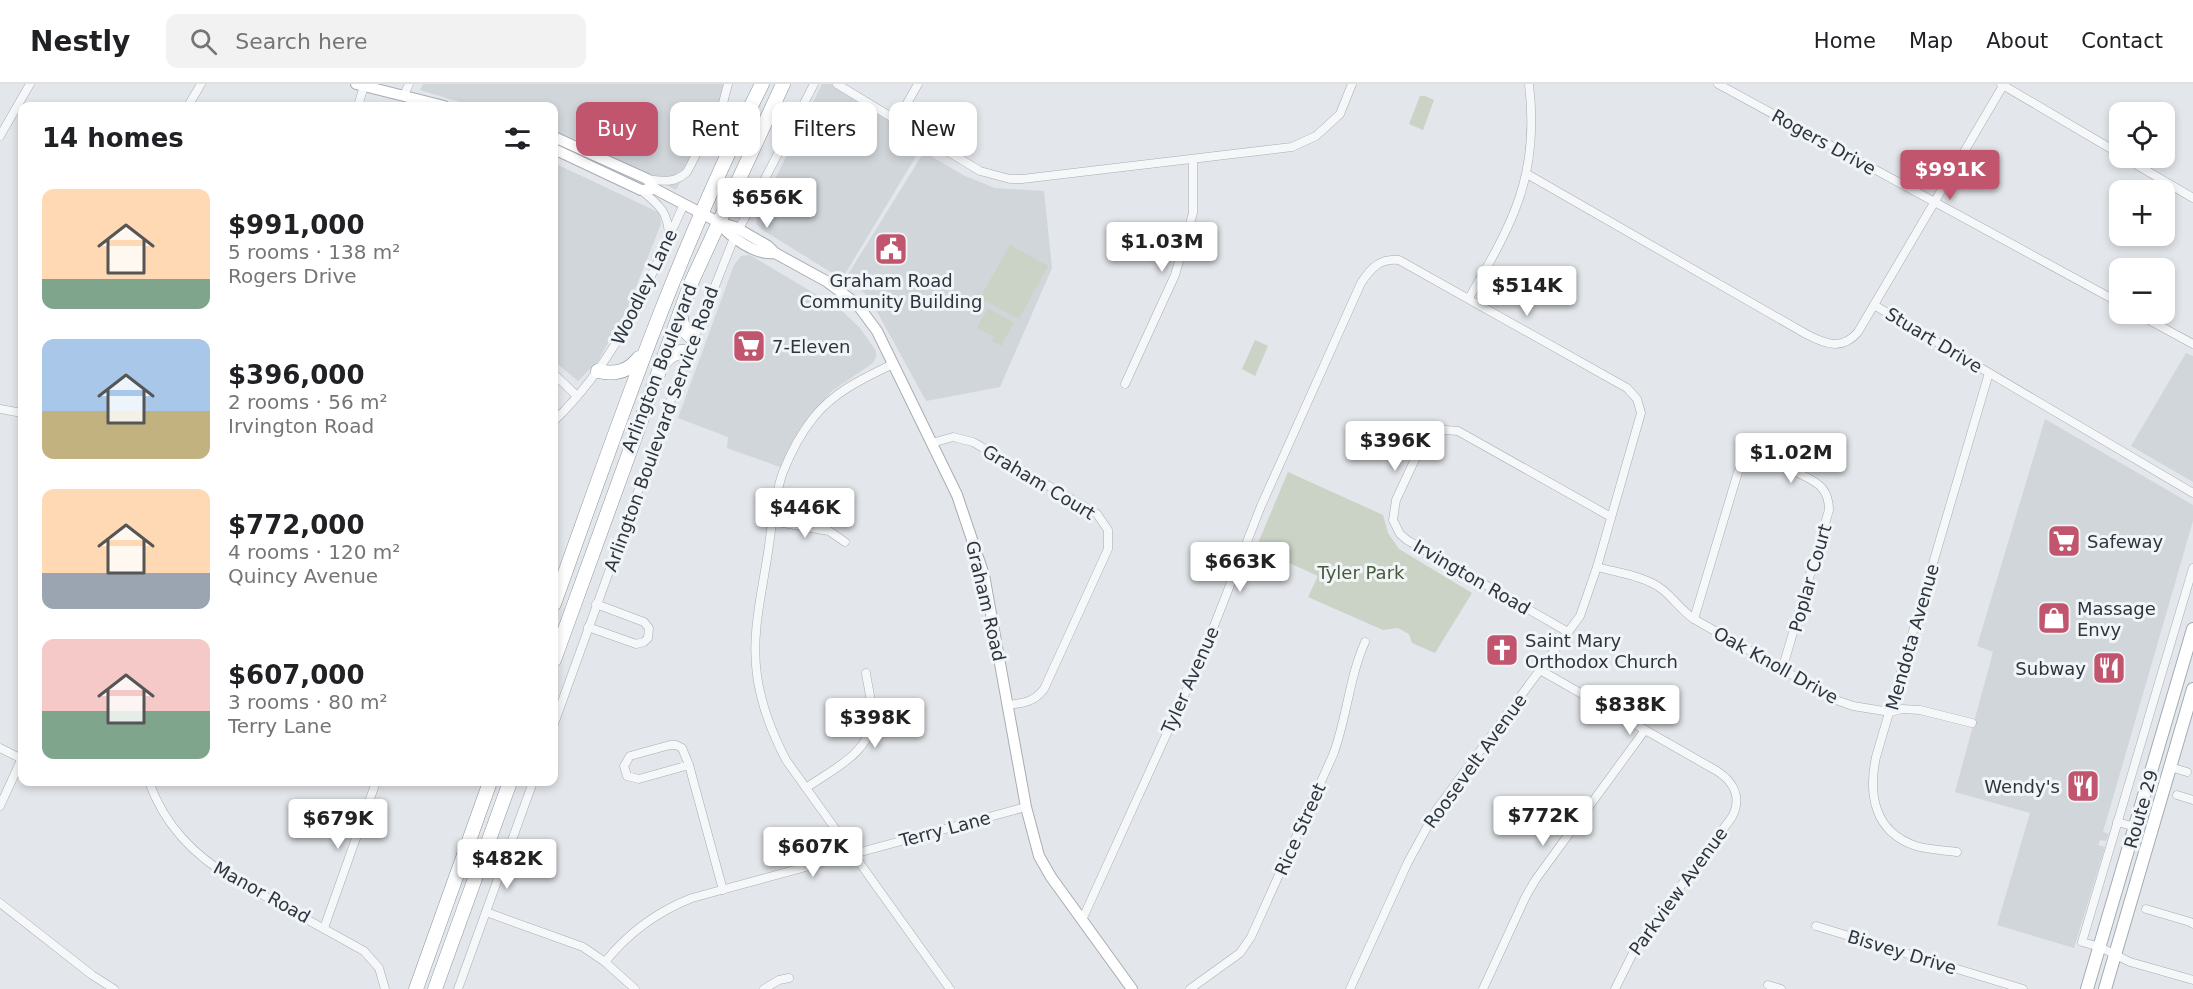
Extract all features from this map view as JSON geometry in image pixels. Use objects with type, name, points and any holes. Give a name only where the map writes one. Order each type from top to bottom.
[{"type":"highway","name":"Arlington Boulevard","points":[[558,593],[647,346],[701,213],[762,84]]},
{"type":"highway","name":"Arlington Boulevard","points":[[558,649],[691,283],[783,84]]},
{"type":"highway","points":[[657,372],[673,354],[691,346],[683,329],[680,312]]},
{"type":"highway","points":[[598,371],[615,373],[628,369],[647,346]]},
{"type":"highway","points":[[416,989],[489,786]]},
{"type":"highway","points":[[435,989],[509,786]]},
{"type":"highway","points":[[424,989],[425,965]]},
{"type":"main road","name":"Route 29","points":[[2087,989],[2193,629]]},
{"type":"main road","name":"Route 29","points":[[2105,989],[2193,689]]},
{"type":"street","points":[[20,102],[30,84]]},
{"type":"street","points":[[190,102],[201,84]]},
{"type":"street","points":[[404,95],[409,84]]},
{"type":"street","points":[[647,179],[670,182],[681,178],[687,172],[723,103],[728,84]]},
{"type":"street","name":"Arlington Boulevard Service Road","points":[[558,713],[691,346],[737,233],[814,84]]},
{"type":"street","points":[[837,84],[889,116]]},
{"type":"street","points":[[908,102],[918,84]]},
{"type":"street","points":[[955,156],[980,171],[1011,179],[1035,179],[1120,166],[1193,160],[1292,147],[1316,136],[1341,114],[1352,84]]},
{"type":"street","points":[[1469,298],[1510,224],[1527,174],[1532,137],[1529,84]]},
{"type":"street","name":"Rogers Drive","points":[[1718,84],[2109,297]]},
{"type":"street","points":[[1874,305],[2003,84],[2109,147]]},
{"type":"street","points":[[358,102],[360,85],[393,95],[404,95],[429,102]]},
{"type":"street","points":[[0,136],[18,105]]},
{"type":"street","name":"Graham Road","points":[[558,139],[647,179],[655,189],[737,233],[768,246],[776,253],[826,281],[857,304],[877,331],[957,495],[984,575],[1026,807],[1039,856],[1132,989]]},
{"type":"street","points":[[558,151],[641,190],[660,205],[668,220],[669,237]]},
{"type":"street","points":[[1125,384],[1175,275],[1194,213],[1193,160]]},
{"type":"street","points":[[2142,168],[2193,198]]},
{"type":"street","name":"Stuart Drive","points":[[1527,174],[1822,342],[1838,344],[1854,336],[1874,305],[2193,493]]},
{"type":"street","points":[[641,190],[655,189]]},
{"type":"street","name":"Woodley Lane","points":[[558,417],[598,371],[625,330],[684,204]]},
{"type":"street","name":"Tyler Avenue","points":[[1082,920],[1203,654],[1261,506],[1361,284],[1373,267],[1384,261],[1399,260],[1469,298]]},
{"type":"street","name":"Roosevelt Avenue","points":[[1350,989],[1408,862],[1437,809],[1568,632],[1585,605],[1640,421],[1641,413],[1637,399],[1627,388],[1469,298]]},
{"type":"street","points":[[2156,324],[2193,344]]},
{"type":"street","points":[[893,364],[844,389],[815,416],[792,452],[783,472],[772,521],[756,631],[756,673],[761,701],[771,730],[786,760],[950,989]]},
{"type":"street","name":"Mendota Avenue","points":[[1957,852],[1918,847],[1908,843],[1888,827],[1873,800],[1872,776],[1989,373]]},
{"type":"street","points":[[558,379],[577,396]]},
{"type":"street","points":[[0,409],[18,412]]},
{"type":"street","name":"Irvington Road","points":[[1568,632],[1407,540],[1400,534],[1393,520],[1396,500],[1423,442],[1436,432],[1452,430],[1484,445],[1611,518]]},
{"type":"street","name":"Graham Court","points":[[932,442],[953,437],[973,442],[1097,514],[1108,530],[1108,549],[1044,689],[1031,701],[1008,705]]},
{"type":"street","name":"Poplar Court","points":[[1694,619],[1738,472],[1744,462],[1755,456],[1766,456],[1818,484],[1827,497],[1829,510],[1782,670]]},
{"type":"street","points":[[772,521],[829,531],[845,542]]},
{"type":"street","points":[[1108,530],[1118,526]]},
{"type":"street","name":"Oak Knoll Drive","points":[[1597,567],[1658,586],[1685,614],[1836,699],[1871,710],[1890,712],[1920,710],[1972,723]]},
{"type":"street","points":[[2193,568],[2190,589],[2082,942],[2100,947],[2130,962],[2193,980]]},
{"type":"street","points":[[588,627],[636,644],[648,638],[649,628],[644,622],[596,604]]},
{"type":"street","name":"Rice Street","points":[[1190,989],[1240,952],[1251,937],[1334,755],[1341,735],[1356,666],[1365,642]]},
{"type":"street","points":[[1483,989],[1536,879],[1645,730],[1540,670]]},
{"type":"street","points":[[806,788],[852,756],[865,741],[872,723],[866,673]]},
{"type":"street","name":"Parkview Avenue","points":[[1617,989],[1637,945],[1732,817],[1736,805],[1732,783],[1717,771],[1645,730]]},
{"type":"street","points":[[689,765],[635,779],[627,776],[624,766],[630,756],[676,745],[684,751],[689,765],[723,890]]},
{"type":"street","points":[[0,748],[18,756]]},
{"type":"street","points":[[0,806],[18,767]]},
{"type":"street","points":[[2170,767],[2187,772]]},
{"type":"street","name":"Manor Road","points":[[151,786],[167,819],[193,850],[215,868],[364,951],[373,958],[383,976],[385,989]]},
{"type":"street","points":[[324,928],[375,786]]},
{"type":"street","points":[[458,989],[532,786]]},
{"type":"street","points":[[2177,795],[2193,800]]},
{"type":"street","name":"Terry Lane","points":[[605,962],[627,937],[665,910],[692,898],[1026,807]]},
{"type":"street","points":[[2117,822],[2136,827]]},
{"type":"street","points":[[0,903],[99,980],[114,989]]},
{"type":"street","points":[[2146,909],[2193,924]]},
{"type":"street","points":[[486,912],[583,947],[605,962],[635,989]]},
{"type":"street","name":"Bisvey Drive","points":[[1816,926],[2023,989]]},
{"type":"street","points":[[764,989],[779,980],[789,978]]},
{"type":"street","points":[[94,989],[99,980]]},
{"type":"street","points":[[1768,985],[1781,989]]},
{"type":"shaded area","points":[[423,84],[725,84],[719,102],[670,102],[670,156],[693,156],[676,190],[609,156],[658,156],[658,102],[576,102],[576,140],[558,133],[558,102],[460,102],[420,90]]},
{"type":"shaded area","points":[[822,84],[837,84],[867,102],[813,102]]},
{"type":"shaded area","points":[[877,108],[889,115],[889,156],[916,156],[842,279],[761,229],[756,224],[757,216],[787,156],[877,156]]},
{"type":"shaded area","points":[[922,156],[931,156],[965,176],[995,188],[1044,191],[1052,268],[1000,387],[926,401],[870,299],[847,276]]},
{"type":"shaded area","points":[[558,165],[660,213],[661,224],[628,307],[598,361],[578,381],[558,364]]},
{"type":"shaded area","points":[[750,255],[839,308],[860,328],[876,351],[873,363],[832,391],[800,428],[780,467],[727,448],[728,437],[678,418],[734,265],[741,256]]},
{"type":"shaded area","points":[[2186,353],[2193,356],[2193,482],[2131,446]]},
{"type":"shaded area","points":[[2045,419],[2193,505],[2193,521],[2103,832],[2109,834],[2106,841],[2100,840],[2098,845],[2105,847],[2074,948],[1997,925],[2030,813],[1955,792],[1993,652],[1977,646]]},
{"type":"green space","points":[[1420,96],[1434,100],[1423,130],[1409,124]]},
{"type":"green space","points":[[1010,245],[1048,266],[1019,319],[980,298]]},
{"type":"green space","points":[[988,308],[1014,323],[1001,346],[992,341],[994,337],[977,328]]},
{"type":"green space","points":[[1255,340],[1268,346],[1255,376],[1242,369]]},
{"type":"green space","name":"Tyler Park","points":[[1288,472],[1383,515],[1388,533],[1399,549],[1472,593],[1435,653],[1412,643],[1409,634],[1398,628],[1383,630],[1308,597],[1318,576],[1256,548]]},
{"type":"place","name":"Graham Road Community Building","points":[[891,249]]},
{"type":"place","name":"7-Eleven","points":[[749,346]]},
{"type":"place","name":"Safeway","points":[[2064,541]]},
{"type":"place","name":"Massage Envy","points":[[2054,618]]},
{"type":"place","name":"Saint Mary Orthodox Church","points":[[1502,650]]},
{"type":"place","name":"Subway","points":[[2109,668]]},
{"type":"place","name":"Wendy's","points":[[2083,786]]}]
